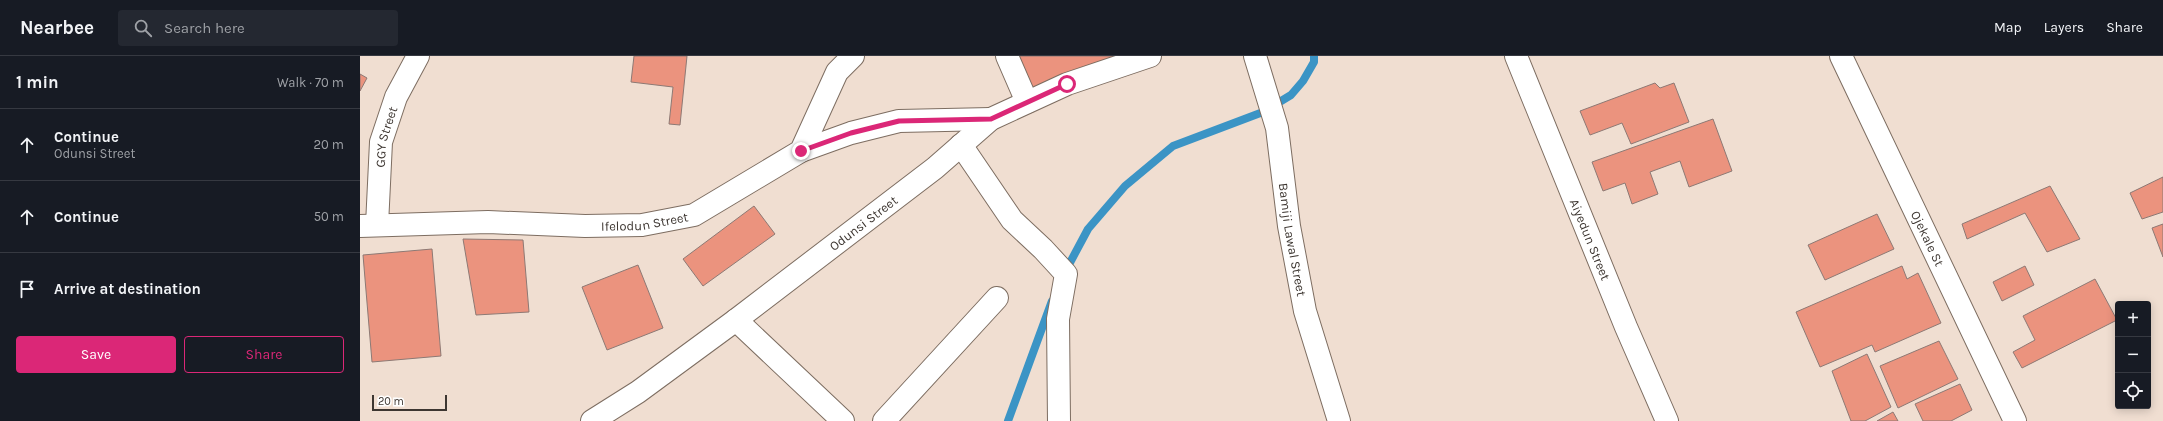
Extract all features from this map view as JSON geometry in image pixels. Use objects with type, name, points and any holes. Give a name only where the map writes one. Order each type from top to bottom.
[{"type":"street","name":"GGY Street","points":[[369,225],[381,142],[396,97],[418,56]]},
{"type":"street","points":[[801,151],[837,72],[853,56]]},
{"type":"street","points":[[1007,56],[1027,102]]},
{"type":"street","name":"Odunsi Street","points":[[592,421],[638,392],[736,320],[935,168],[991,119],[1067,84],[1150,56]]},
{"type":"street","name":"Bamiji Lawal Street","points":[[1255,56],[1277,128],[1289,226],[1305,311],[1339,421]]},
{"type":"street","name":"Aiyedun Street","points":[[1516,56],[1626,326],[1667,421]]},
{"type":"street","name":"Ojekale St","points":[[1841,56],[2015,421]]},
{"type":"street","name":"Ifelodun Street","points":[[369,225],[488,222],[585,226],[642,225],[694,214],[801,151],[851,133],[899,121],[991,119]]},
{"type":"street","points":[[961,145],[1012,220],[1043,249],[1066,274],[1058,319],[1059,421]]},
{"type":"street","points":[[884,421],[997,298]]},
{"type":"street","points":[[736,320],[843,421]]},
{"type":"building","points":[[634,56],[687,56],[680,125],[669,124],[673,87],[631,82]]},
{"type":"building","points":[[1017,56],[1120,56],[1031,91]]},
{"type":"building","points":[[360,74],[367,78],[360,91]]},
{"type":"building","points":[[1655,83],[1660,88],[1674,83],[1689,122],[1631,144],[1622,123],[1590,135],[1580,111]]},
{"type":"building","points":[[1713,119],[1732,171],[1689,187],[1680,161],[1650,172],[1658,194],[1632,204],[1625,183],[1603,191],[1592,162]]},
{"type":"building","points":[[2163,177],[2163,212],[2142,219],[2130,193]]},
{"type":"building","points":[[2050,186],[2080,239],[2047,252],[2025,213],[1967,239],[1962,224]]},
{"type":"building","points":[[754,206],[775,234],[703,286],[683,259]]},
{"type":"building","points":[[1877,214],[1894,249],[1825,280],[1808,245]]},
{"type":"building","points":[[2163,224],[2163,257],[2152,228]]},
{"type":"building","points":[[463,239],[523,240],[529,312],[476,315]]},
{"type":"building","points":[[432,249],[441,356],[372,362],[363,255]]},
{"type":"building","points":[[638,265],[663,328],[607,350],[582,287]]},
{"type":"building","points":[[1902,266],[1907,279],[1918,273],[1941,323],[1875,352],[1872,345],[1820,367],[1796,312]]},
{"type":"building","points":[[2025,266],[2034,285],[2002,301],[1993,282]]},
{"type":"building","points":[[2095,279],[2115,316],[2115,321],[2022,368],[2013,352],[2035,340],[2023,316]]},
{"type":"building","points":[[1939,341],[1958,379],[1898,408],[1880,366]]},
{"type":"building","points":[[1867,354],[1891,407],[1865,421],[1851,421],[1832,371]]},
{"type":"building","points":[[1960,384],[1972,410],[1951,421],[1923,421],[1915,404]]},
{"type":"building","points":[[1893,412],[1898,421],[1877,421]]},
{"type":"waterway","points":[[1065,272],[1088,229],[1125,186],[1173,146],[1263,112],[1291,95],[1303,81],[1314,62],[1314,56]]},
{"type":"waterway","points":[[1008,421],[1052,301]]},
{"type":"route","points":[[801,151],[851,133],[899,121],[991,119],[1067,84]]}]
